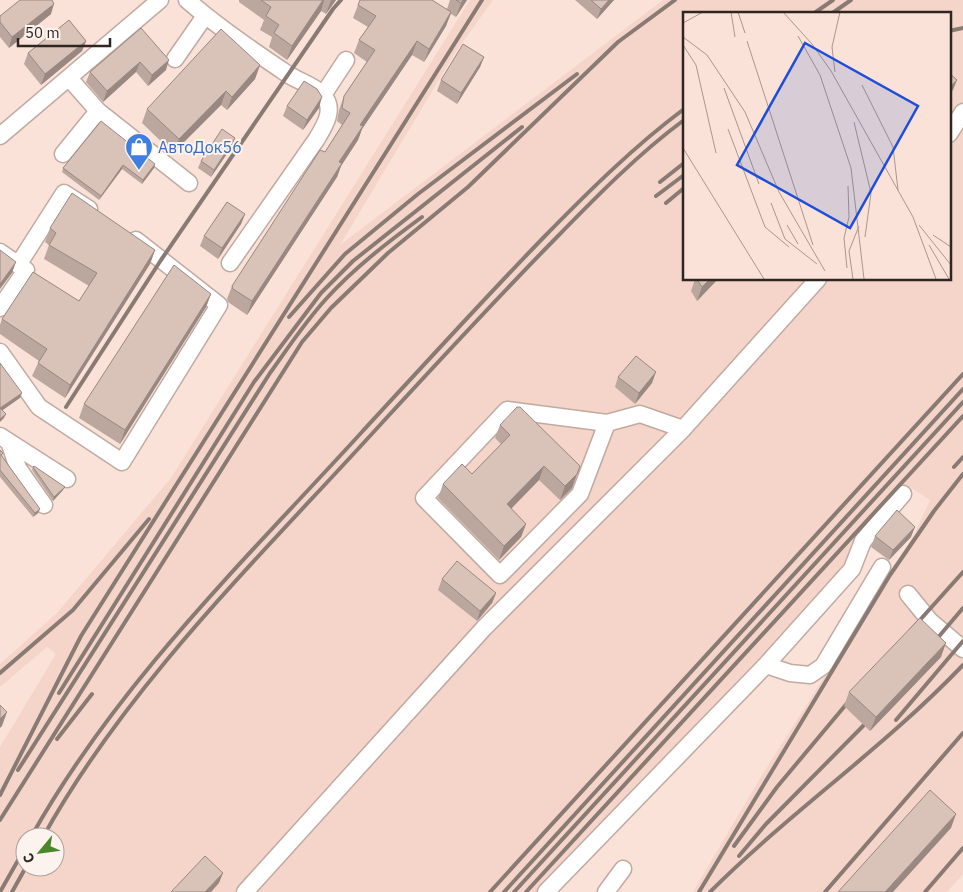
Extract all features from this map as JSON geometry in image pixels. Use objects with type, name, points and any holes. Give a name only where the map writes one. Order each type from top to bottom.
[{"type":"street","points":[[0,136],[160,0]]},
{"type":"street","points":[[187,0],[205,16],[288,75],[323,95],[329,108],[327,123],[230,263]]},
{"type":"street","points":[[175,59],[205,16]]},
{"type":"street","points":[[323,95],[346,60]]},
{"type":"street","points":[[69,78],[98,111],[189,182]]},
{"type":"street","points":[[63,154],[98,111]]},
{"type":"street","points":[[950,132],[963,112]]},
{"type":"street","points":[[0,308],[64,192],[104,219]]},
{"type":"street","points":[[0,352],[39,407],[122,462],[219,305],[120,230]]},
{"type":"street","points":[[0,252],[22,268],[42,279]]},
{"type":"street","points":[[245,892],[484,628],[682,430],[817,280]]},
{"type":"street","points":[[607,423],[580,494],[500,575],[424,498],[508,410],[607,423],[640,414],[682,430]]},
{"type":"street","points":[[5,439],[67,479]]},
{"type":"street","points":[[5,439],[18,468],[44,505]]},
{"type":"street","points":[[546,892],[766,665],[852,570],[863,541],[903,494]]},
{"type":"street","points":[[766,665],[790,673],[810,675],[823,666],[882,567]]},
{"type":"street","points":[[908,594],[930,621],[963,649]]},
{"type":"street","points":[[606,892],[623,869]]},
{"type":"shaded area","points":[[470,0],[493,0],[455,53],[340,245],[663,0],[963,0],[963,874],[947,892],[693,892],[759,780],[915,533],[930,500],[910,487],[862,536],[848,565],[768,655],[539,892],[0,892],[0,747],[56,654],[47,647],[0,687],[0,664],[57,613],[171,478]]},
{"type":"building","points":[[20,0],[52,0],[54,4],[12,37],[0,22],[0,16]]},
{"type":"building","points":[[261,0],[323,0],[292,46],[274,33],[279,25],[266,16],[271,7]]},
{"type":"building","points":[[360,0],[432,0],[451,12],[429,49],[417,41],[360,125],[363,126],[339,162],[342,163],[252,301],[233,289],[232,286],[320,150],[325,152],[350,113],[342,108],[344,96],[375,50],[359,40],[376,16],[358,5]]},
{"type":"building","points":[[591,0],[609,0],[601,9]]},
{"type":"building","points":[[69,20],[86,41],[45,74],[28,53]]},
{"type":"building","points":[[141,28],[169,60],[152,75],[140,62],[107,91],[90,72]]},
{"type":"building","points":[[221,29],[260,65],[232,97],[226,91],[179,139],[147,109]]},
{"type":"building","points":[[463,44],[484,57],[461,93],[441,80]]},
{"type":"building","points":[[950,74],[957,80],[950,87]]},
{"type":"building","points":[[304,81],[317,89],[322,97],[307,120],[287,106]]},
{"type":"building","points":[[101,121],[155,164],[143,180],[123,165],[101,196],[63,168]]},
{"type":"building","points":[[222,129],[235,138],[214,170],[201,161]]},
{"type":"building","points":[[72,193],[155,250],[70,385],[38,363],[47,349],[2,319],[33,272],[79,301],[97,273],[49,245],[56,233],[50,228]]},
{"type":"building","points":[[227,202],[245,214],[222,248],[204,236]]},
{"type":"building","points":[[0,250],[16,262],[0,284]]},
{"type":"building","points":[[174,265],[211,294],[125,430],[84,404]]},
{"type":"building","points":[[698,280],[709,280],[702,287]]},
{"type":"building","points":[[636,356],[656,372],[639,393],[618,377]]},
{"type":"building","points":[[0,363],[22,393],[0,408]]},
{"type":"building","points":[[517,407],[520,407],[580,466],[577,474],[565,486],[544,466],[507,504],[526,524],[504,546],[443,484],[462,464],[472,474],[510,435],[500,425]]},
{"type":"building","points":[[0,408],[6,414],[0,419]]},
{"type":"building","points":[[0,450],[3,453],[1,455],[40,509],[35,513],[0,470]]},
{"type":"building","points":[[34,466],[65,487],[54,497]]},
{"type":"building","points":[[897,510],[915,527],[893,550],[875,536]]},
{"type":"building","points":[[457,561],[496,593],[480,611],[442,579]]},
{"type":"building","points":[[920,618],[946,643],[876,717],[849,692]]},
{"type":"building","points":[[0,705],[7,712],[0,719]]},
{"type":"building","points":[[930,790],[956,814],[885,892],[838,892]]},
{"type":"building","points":[[205,856],[223,873],[205,892],[171,892]]},
{"type":"railway","points":[[66,407],[161,260],[341,0]]},
{"type":"railway","points":[[0,795],[81,636],[482,0]]},
{"type":"railway","points":[[0,820],[302,342],[331,308],[388,253],[468,187],[618,42],[675,0]]},
{"type":"railway","points":[[816,12],[833,0]]},
{"type":"railway","points":[[834,12],[851,0]]},
{"type":"railway","points":[[950,31],[963,28]]},
{"type":"railway","points":[[289,317],[345,254],[418,194],[577,74]]},
{"type":"railway","points":[[37,827],[65,781],[102,728],[142,676],[228,577],[543,238],[594,187],[683,110]]},
{"type":"railway","points":[[49,827],[77,780],[115,726],[199,622],[445,354],[586,207],[650,147],[683,121]]},
{"type":"railway","points":[[59,693],[254,382],[321,293],[353,261],[522,127]]},
{"type":"railway","points":[[660,182],[683,164]]},
{"type":"railway","points":[[656,196],[683,176]]},
{"type":"railway","points":[[666,203],[683,189]]},
{"type":"railway","points":[[18,770],[270,373],[297,335],[318,308],[348,277],[422,217]]},
{"type":"railway","points":[[490,892],[963,374]]},
{"type":"railway","points":[[504,892],[963,389]]},
{"type":"railway","points":[[514,892],[963,402]]},
{"type":"railway","points":[[526,892],[963,416]]},
{"type":"railway","points":[[954,467],[963,457]]},
{"type":"railway","points":[[699,892],[890,575],[934,511],[963,474]]},
{"type":"railway","points":[[0,673],[73,610],[149,519]]},
{"type":"railway","points":[[911,630],[963,572]]},
{"type":"railway","points":[[930,647],[963,608]]},
{"type":"railway","points":[[896,720],[963,641]]},
{"type":"railway","points":[[710,892],[772,834],[902,724],[963,665]]},
{"type":"railway","points":[[57,739],[92,694]]},
{"type":"railway","points":[[734,846],[777,787],[854,695]]},
{"type":"railway","points":[[739,856],[766,824],[864,725]]},
{"type":"railway","points":[[825,892],[963,733]]},
{"type":"railway","points":[[925,892],[963,848]]},
{"type":"railway","points":[[0,892],[15,866]]},
{"type":"railway","points":[[12,892],[20,877]]},
{"type":"place","name":"АвтоДок56","points":[[139,171]]}]
